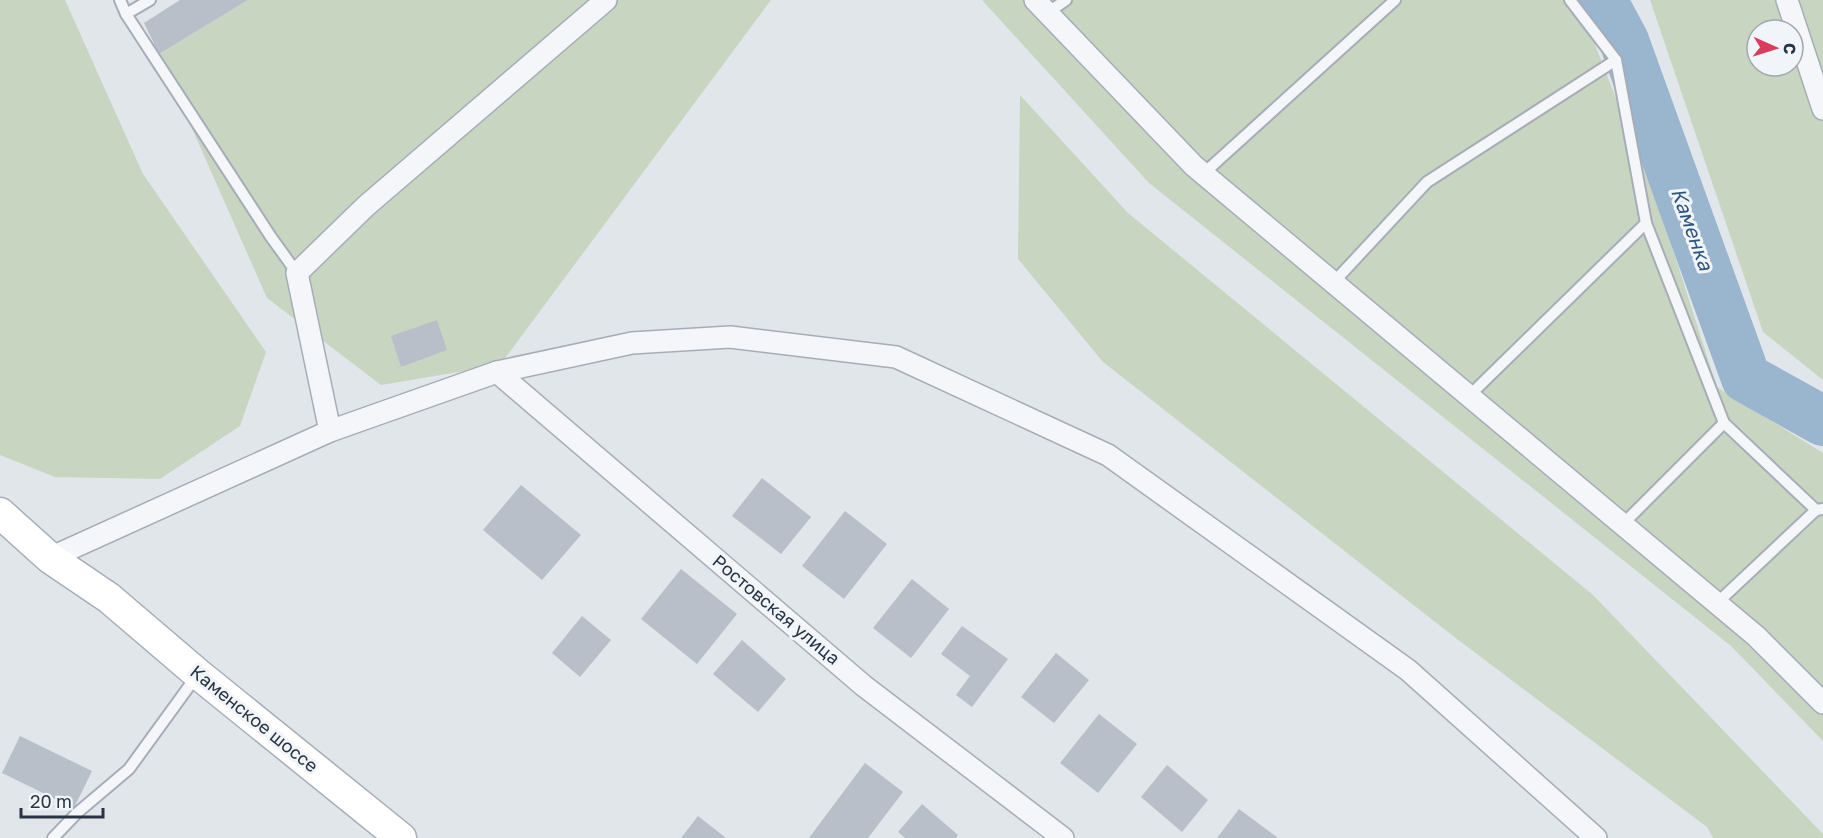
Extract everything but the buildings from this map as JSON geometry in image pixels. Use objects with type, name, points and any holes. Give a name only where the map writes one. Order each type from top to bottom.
[{"type":"street","points":[[330,431],[297,273],[366,206],[606,0]]},
{"type":"street","points":[[1787,0],[1823,109]]},
{"type":"street","points":[[1041,7],[1203,174],[1756,636],[1823,703]]},
{"type":"street","points":[[50,558],[330,431],[497,372],[632,343],[730,337],[896,357],[1108,455],[1408,670],[1596,838]]},
{"type":"street","name":"Ростовская улица","points":[[497,372],[864,686],[1063,838]]},
{"type":"street","name":"Каменское шоссе","points":[[0,513],[50,558],[109,598],[198,674],[401,838]]},
{"type":"lane","points":[[120,0],[126,14],[271,237],[297,273]]},
{"type":"lane","points":[[126,14],[150,0]]},
{"type":"lane","points":[[1041,7],[1066,0]]},
{"type":"lane","points":[[1203,174],[1395,0]]},
{"type":"lane","points":[[1570,0],[1616,60],[1646,223],[1724,423],[1819,510],[1717,603]]},
{"type":"lane","points":[[1333,283],[1427,182],[1616,60]]},
{"type":"lane","points":[[1469,396],[1646,223]]},
{"type":"lane","points":[[1623,524],[1724,423]]},
{"type":"lane","points":[[53,838],[77,813],[129,769],[198,674]]},
{"type":"green space","points":[[0,0],[65,0],[143,174],[266,352],[240,426],[160,479],[55,477],[0,455]]},
{"type":"green space","points":[[248,0],[771,0],[500,365],[381,385],[267,298],[159,54]]},
{"type":"green space","points":[[982,0],[1571,0],[1589,29],[1664,222],[1717,387],[1823,453],[1823,741],[1731,646],[1149,183]]},
{"type":"green space","points":[[1650,0],[1823,0],[1823,380],[1763,332]]},
{"type":"green space","points":[[1020,95],[1128,213],[1593,595],[1823,834],[1823,838],[1713,838],[1707,827],[1457,639],[1103,362],[1018,259]]},
{"type":"waterway","name":"Каменка","points":[[1602,0],[1624,41],[1746,378],[1823,421]]}]
